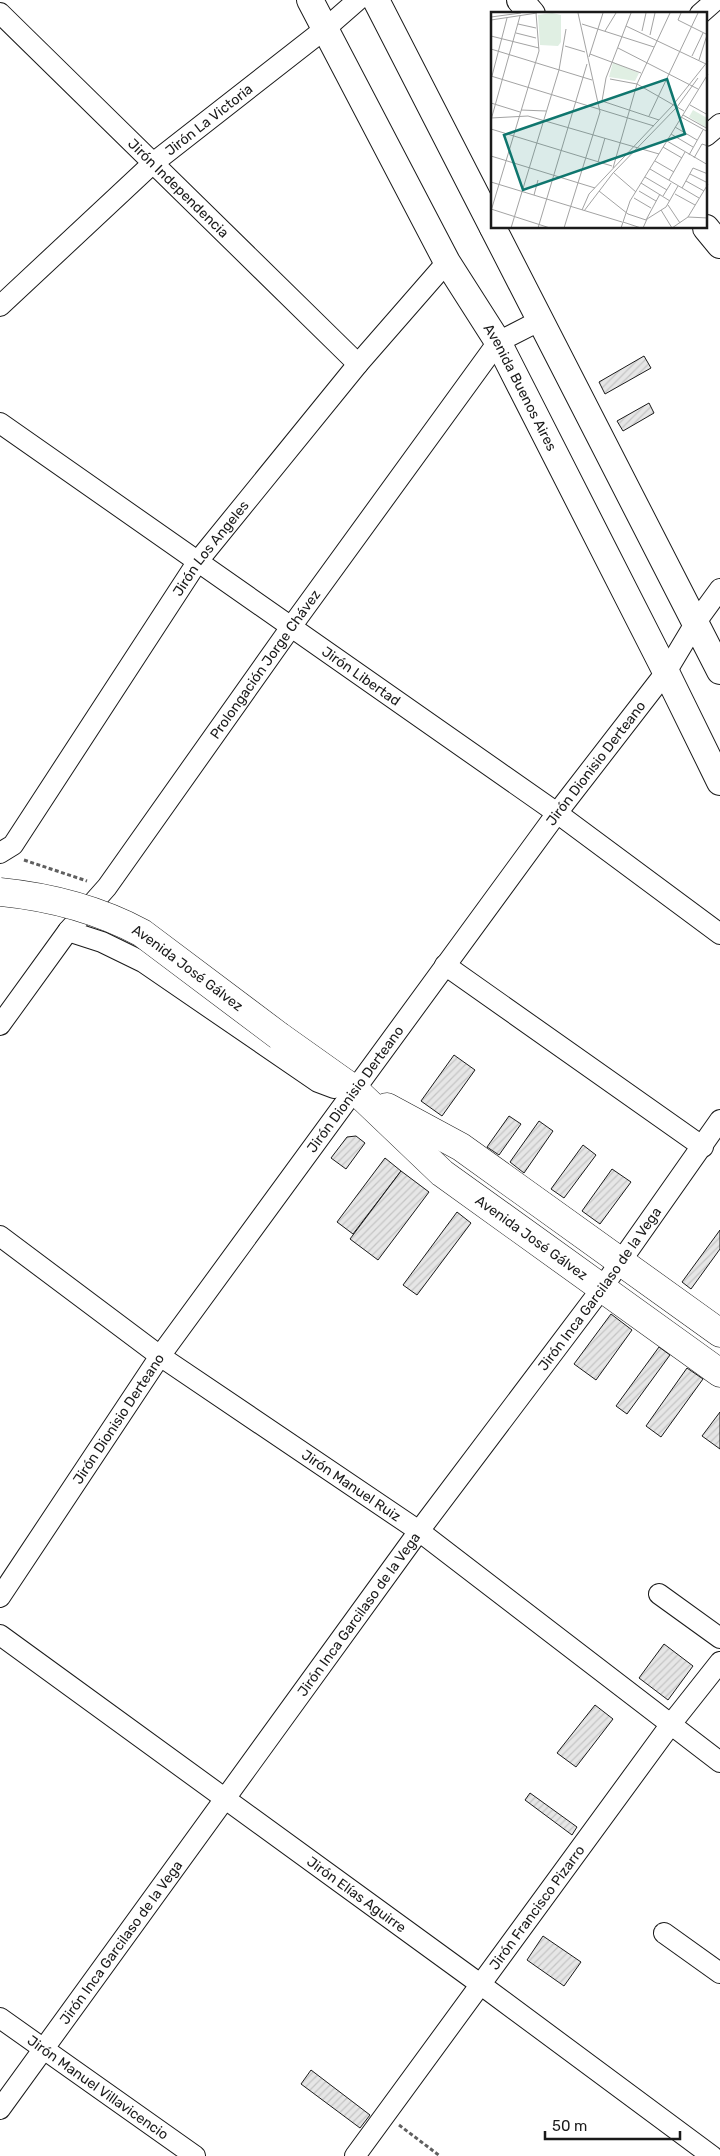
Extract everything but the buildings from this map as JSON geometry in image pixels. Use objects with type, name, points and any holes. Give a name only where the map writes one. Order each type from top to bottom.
[{"type":"highway","name":"Avenida José Gálvez","points":[[0,892],[51,899],[97,912],[142,933],[279,1036],[352,1087],[461,1147],[720,1333]]},
{"type":"highway","name":"Avenida José Gálvez","points":[[352,1087],[442,1173],[720,1373]]},
{"type":"main road","name":"Avenida Buenos Aires","points":[[310,0],[447,262],[498,342],[720,782]]},
{"type":"main road","points":[[376,0],[491,223]]},
{"type":"main road","points":[[520,0],[530,12]]},
{"type":"main road","points":[[494,229],[720,671]]},
{"type":"main road","points":[[707,229],[720,245]]},
{"type":"street","name":"Jirón La Victoria","points":[[0,306],[152,164],[326,28],[358,0]]},
{"type":"street","points":[[702,12],[716,0]]},
{"type":"street","name":"Jirón Independencia","points":[[0,13],[358,364]]},
{"type":"street","points":[[708,134],[720,124]]},
{"type":"street","name":"Jirón Los Angeles","points":[[1,853],[14,845],[198,561],[358,364],[447,262]]},
{"type":"street","name":"Prolongación Jorge Chávez","points":[[0,1024],[68,931],[107,887],[291,626],[498,342],[541,320]]},
{"type":"street","name":"Jirón Libertad","points":[[0,423],[557,813],[720,934]]},
{"type":"street","name":"Jirón Dionisio Derteano","points":[[0,1598],[160,1356],[352,1087],[557,813],[666,672],[696,622],[720,589]]},
{"type":"street","points":[[68,931],[102,942],[143,962],[318,1082],[334,1088],[352,1087]]},
{"type":"street","points":[[445,965],[703,1147]]},
{"type":"street","name":"Jirón Inca Garcilaso de la Vega","points":[[0,2109],[418,1531],[602,1288],[703,1147],[720,1120]]},
{"type":"street","name":"Jirón Manuel Ruiz","points":[[0,1236],[160,1356],[418,1531],[720,1762]]},
{"type":"street","points":[[659,1594],[720,1638]]},
{"type":"street","name":"Jirón Elías Aguirre","points":[[0,1636],[480,1984],[712,2156]]},
{"type":"street","name":"Jirón Francisco Pizarro","points":[[356,2156],[670,1724],[720,1662]]},
{"type":"street","points":[[664,1932],[720,1973]]},
{"type":"street","name":"Jirón Manuel Villavicencio","points":[[0,2018],[195,2156]]},
{"type":"path","points":[[1,853],[107,887]]},
{"type":"path","points":[[385,2115],[440,2156]]}]
